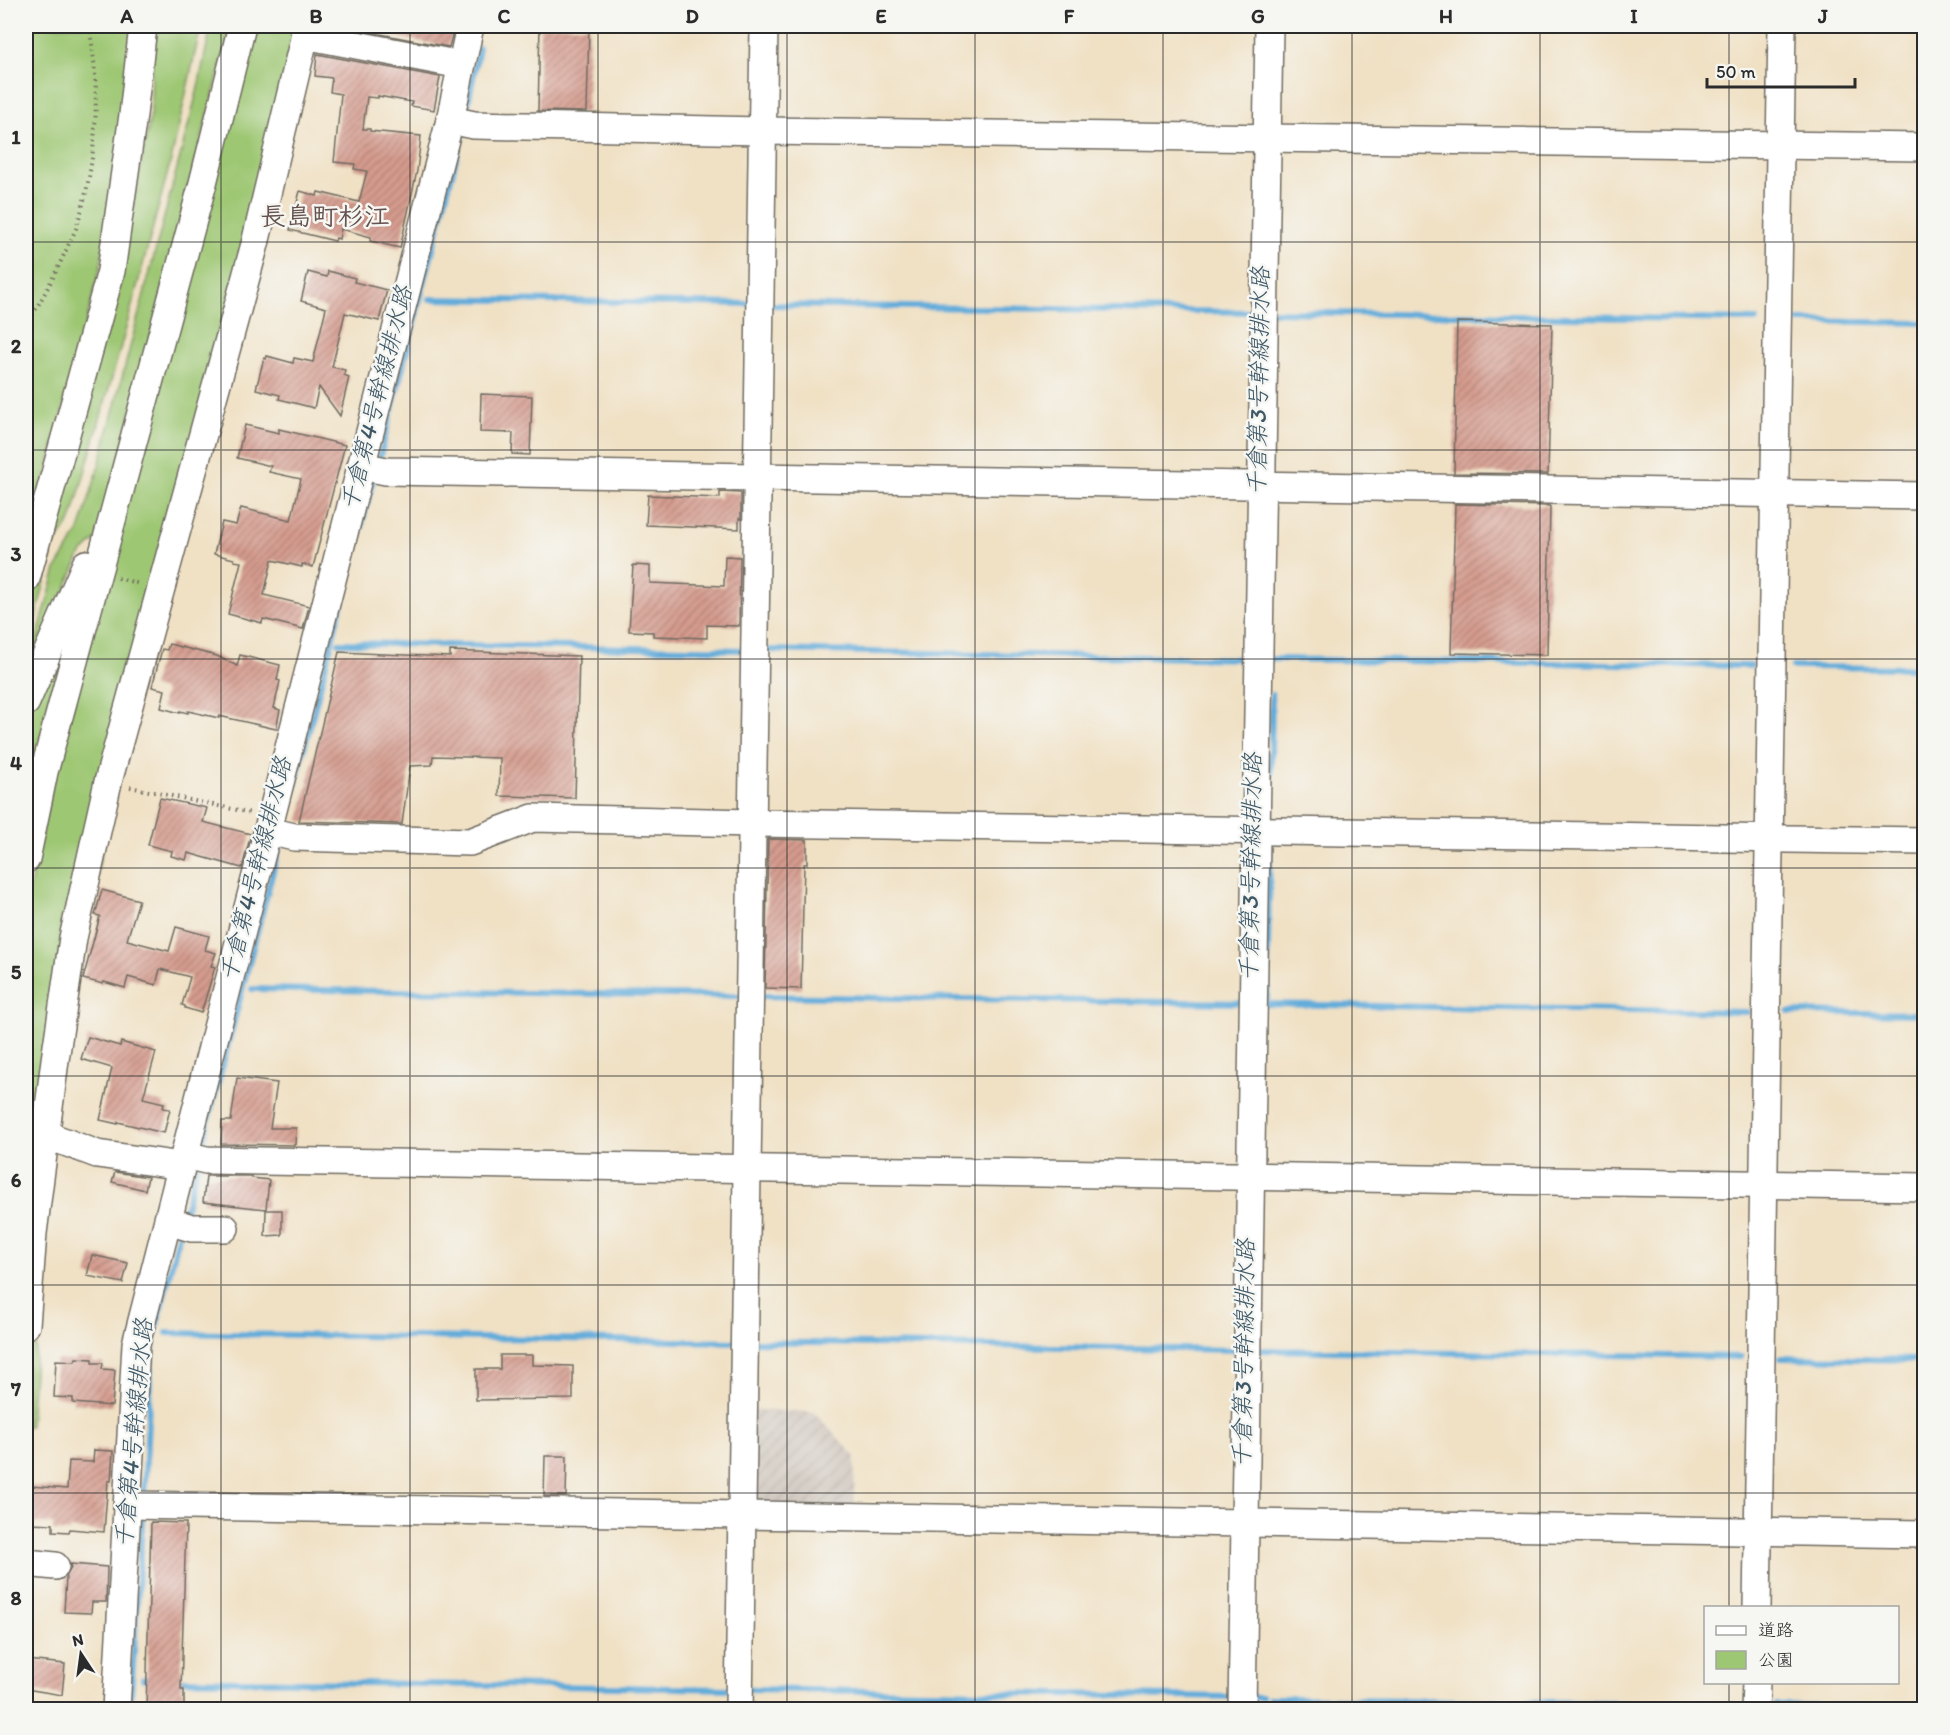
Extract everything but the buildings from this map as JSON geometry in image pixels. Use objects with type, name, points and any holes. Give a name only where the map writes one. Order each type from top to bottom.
[{"type":"street","points":[[26,579],[111,271],[143,26]]},
{"type":"street","points":[[26,859],[44,772],[200,194],[242,26]]},
{"type":"street","points":[[116,1710],[138,1505],[136,1344],[177,1224],[191,1159],[275,829],[460,122],[461,65],[470,26]]},
{"type":"street","points":[[739,1710],[764,26]]},
{"type":"street","points":[[1242,1710],[1255,1524],[1276,138],[1269,26]]},
{"type":"street","points":[[1757,1606],[1782,26]]},
{"type":"street","points":[[26,1325],[33,1233],[73,939],[108,782],[255,244],[306,30],[461,65]]},
{"type":"street","points":[[460,122],[762,130],[1924,147]]},
{"type":"street","points":[[371,468],[758,477],[1924,496]]},
{"type":"street","points":[[26,702],[85,565],[103,550]]},
{"type":"street","points":[[275,829],[470,842],[532,818],[1924,841]]},
{"type":"street","points":[[45,1137],[57,1139],[97,1154],[191,1159],[1924,1187]]},
{"type":"street","points":[[177,1224],[225,1228]]},
{"type":"street","points":[[138,1505],[1924,1534]]},
{"type":"street","points":[[26,1563],[55,1566]]},
{"type":"street","points":[[1755,1710],[1756,1684]]},
{"type":"path","points":[[26,325],[51,284],[78,223],[86,188],[94,145],[96,89],[89,26]]},
{"type":"path","points":[[115,577],[139,584]]},
{"type":"path","points":[[108,782],[275,829]]},
{"type":"shaded area","points":[[749,1410],[814,1412],[855,1456],[854,1510],[764,1507],[747,1490]]},
{"type":"green space","points":[[26,26],[133,26],[101,265],[26,551]]},
{"type":"green space","points":[[158,26],[201,26],[172,156],[123,339],[71,521],[50,551],[51,558],[26,655],[26,609],[122,263],[151,113],[152,54]]},
{"type":"green space","points":[[211,26],[231,26],[99,537],[81,554],[26,678],[56,569],[79,531],[97,473],[197,92]]},
{"type":"green space","points":[[249,26],[300,26],[154,591],[26,1228],[26,903],[54,776]]},
{"type":"green space","points":[[84,587],[26,818],[26,718]]},
{"type":"green space","points":[[28,1344],[36,1344],[30,1426],[26,1427],[26,1380]]},
{"type":"waterway","name":"千倉第4号幹線排水路","points":[[465,118],[479,48]]},
{"type":"waterway","name":"千倉第4号幹線排水路","points":[[378,464],[463,131]]},
{"type":"waterway","points":[[430,299],[753,304]]},
{"type":"waterway","points":[[770,305],[1254,312]]},
{"type":"waterway","points":[[1272,312],[1756,320]]},
{"type":"waterway","points":[[1799,321],[1924,323]]},
{"type":"waterway","name":"千倉第4号幹線排水路","points":[[284,827],[374,477]]},
{"type":"waterway","points":[[339,643],[748,650]]},
{"type":"waterway","points":[[763,650],[1251,659]]},
{"type":"waterway","points":[[1268,659],[1751,666]]},
{"type":"waterway","points":[[1793,667],[1924,668]]},
{"type":"waterway","name":"千倉第3号幹線排水路","points":[[1270,826],[1272,695]]},
{"type":"waterway","name":"千倉第3号幹線排水路","points":[[1267,1000],[1270,839]]},
{"type":"waterway","name":"千倉第4号幹線排水路","points":[[200,1152],[281,840]]},
{"type":"waterway","points":[[252,989],[743,996]]},
{"type":"waterway","points":[[758,996],[1245,1003]]},
{"type":"waterway","points":[[1263,1004],[1747,1012]]},
{"type":"waterway","points":[[1789,1012],[1924,1014]]},
{"type":"waterway","name":"千倉第4号幹線排水路","points":[[183,1219],[197,1165]]},
{"type":"waterway","name":"千倉第4号幹線排水路","points":[[144,1497],[155,1332],[180,1232]]},
{"type":"waterway","points":[[167,1333],[739,1342]]},
{"type":"waterway","points":[[753,1342],[1239,1350]]},
{"type":"waterway","points":[[1257,1350],[1741,1357]]},
{"type":"waterway","points":[[1781,1358],[1924,1360]]},
{"type":"waterway","name":"千倉第4号幹線排水路","points":[[130,1710],[143,1510]]},
{"type":"waterway","points":[[143,1679],[154,1679]]},
{"type":"waterway","points":[[174,1680],[733,1689]]},
{"type":"waterway","points":[[747,1689],[1236,1697]]},
{"type":"waterway","name":"千倉第3号幹線排水路","points":[[1251,1697],[1262,1697]]},
{"type":"waterway","points":[[1270,1698],[1734,1705]]},
{"type":"waterway","points":[[1777,1705],[1924,1708]]},
{"type":"district","name":"長島町杉江","points":[[325,216]]}]
